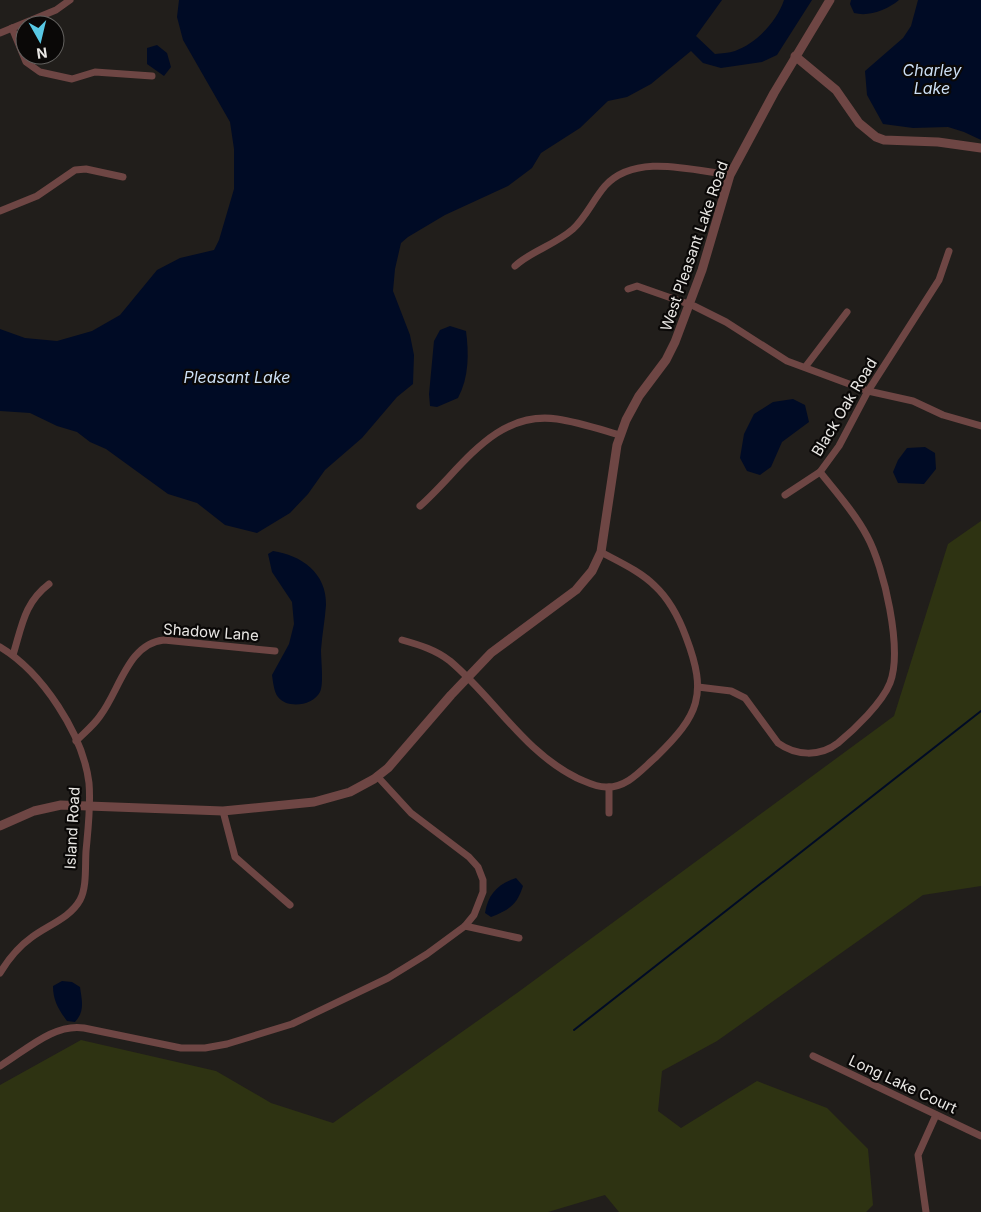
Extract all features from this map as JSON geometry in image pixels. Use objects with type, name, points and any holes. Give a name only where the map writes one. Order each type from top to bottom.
[{"type":"street","points":[[0,33],[56,10],[70,0]]},
{"type":"street","name":"West Pleasant Lake Road","points":[[0,826],[45,809],[61,806],[90,805],[149,810],[224,810],[325,800],[350,792],[377,776],[397,758],[467,678],[509,638],[576,590],[592,571],[601,552],[620,435],[639,396],[659,371],[673,348],[730,175],[795,56],[830,0]]},
{"type":"street","points":[[12,28],[26,62],[40,72],[72,79],[95,72],[152,76]]},
{"type":"street","points":[[795,56],[835,89],[858,123],[876,137],[884,140],[945,142],[981,148]]},
{"type":"street","points":[[514,266],[522,259],[550,246],[572,230],[606,184],[625,173],[645,167],[658,166],[730,175]]},
{"type":"street","points":[[0,211],[37,196],[75,170],[86,169],[122,177]]},
{"type":"street","name":"Black Oak Road","points":[[698,687],[731,691],[745,698],[778,742],[785,748],[802,753],[830,749],[876,706],[884,695],[893,675],[896,654],[878,560],[862,527],[820,472],[846,436],[868,391],[939,280],[949,251]]},
{"type":"street","points":[[628,289],[636,286],[689,304],[726,322],[772,353],[868,391],[913,401],[943,415],[981,426]]},
{"type":"street","points":[[806,366],[847,312]]},
{"type":"street","points":[[420,506],[488,437],[511,424],[555,418],[620,435]]},
{"type":"street","points":[[786,495],[820,472]]},
{"type":"street","points":[[402,640],[441,655],[467,678],[520,736],[543,757],[590,784],[609,787],[631,780],[679,734],[694,708],[698,687],[693,657],[672,606],[654,585],[643,576],[601,552]]},
{"type":"street","points":[[13,655],[28,605],[38,592],[49,584]]},
{"type":"street","name":"Shadow Lane","points":[[76,741],[101,716],[136,655],[151,642],[164,640],[275,650]]},
{"type":"street","name":"Island Road","points":[[0,647],[24,664],[48,693],[76,741],[86,767],[90,805],[84,885],[79,902],[68,914],[15,951],[0,973]]},
{"type":"street","points":[[0,1066],[54,1032],[68,1027],[84,1028],[181,1048],[205,1048],[227,1044],[292,1024],[388,978],[427,954],[464,926],[474,914],[482,892],[483,880],[478,867],[469,857],[411,813],[377,776]]},
{"type":"street","points":[[609,787],[609,812]]},
{"type":"street","points":[[224,810],[235,857],[290,905]]},
{"type":"street","points":[[464,926],[519,938]]},
{"type":"street","name":"Long Lake Court","points":[[813,1056],[981,1136]]},
{"type":"street","points":[[926,1212],[918,1155],[936,1115]]},
{"type":"green space","points":[[981,521],[981,886],[923,895],[717,1041],[662,1071],[658,1111],[681,1128],[757,1081],[827,1108],[868,1149],[873,1205],[866,1212],[619,1212],[605,1195],[548,1212],[0,1212],[0,1085],[81,1040],[216,1071],[271,1103],[333,1123],[517,993],[894,716],[948,544]]},
{"type":"water","name":"Pleasant Lake","points":[[179,0],[722,0],[696,36],[715,54],[735,51],[751,43],[771,23],[784,0],[812,0],[777,55],[762,62],[721,68],[703,63],[691,51],[651,84],[627,97],[608,101],[580,128],[541,153],[532,168],[508,186],[445,215],[401,243],[395,269],[393,291],[410,335],[414,355],[413,384],[397,397],[362,438],[325,470],[308,494],[290,513],[257,533],[225,525],[197,503],[168,494],[106,449],[90,442],[77,432],[57,426],[30,413],[0,411],[0,329],[25,338],[57,341],[92,331],[120,315],[157,270],[180,258],[214,250],[219,240],[234,189],[234,149],[230,122],[183,40],[177,17]]},
{"type":"water","points":[[851,0],[899,0],[883,10],[860,14],[854,13],[850,4]]},
{"type":"water","name":"Charley Lake","points":[[918,0],[981,0],[981,140],[948,127],[913,128],[883,124],[867,95],[865,71],[903,38],[911,26]]},
{"type":"water","points":[[157,45],[167,53],[171,67],[164,76],[147,64],[147,48]]},
{"type":"water","points":[[450,326],[466,331],[468,357],[462,390],[458,398],[437,407],[430,406],[429,394],[434,341],[440,330]]},
{"type":"water","points":[[793,399],[805,405],[809,422],[782,442],[771,467],[760,475],[747,471],[740,458],[744,434],[754,414],[773,402]]},
{"type":"water","points":[[925,447],[935,453],[936,469],[924,484],[898,483],[893,472],[898,460],[907,448]]},
{"type":"water","points":[[273,551],[302,561],[317,575],[325,594],[326,605],[321,650],[321,689],[317,697],[306,703],[293,704],[282,701],[278,697],[273,684],[272,675],[289,644],[294,624],[292,602],[272,572],[268,554]]},
{"type":"water","points":[[516,878],[523,886],[512,906],[491,917],[485,913],[491,895],[504,883]]},
{"type":"water","points":[[62,981],[72,982],[80,987],[82,1010],[75,1022],[67,1021],[55,1001],[53,986]]},
{"type":"waterway","points":[[574,1030],[981,711]]}]
